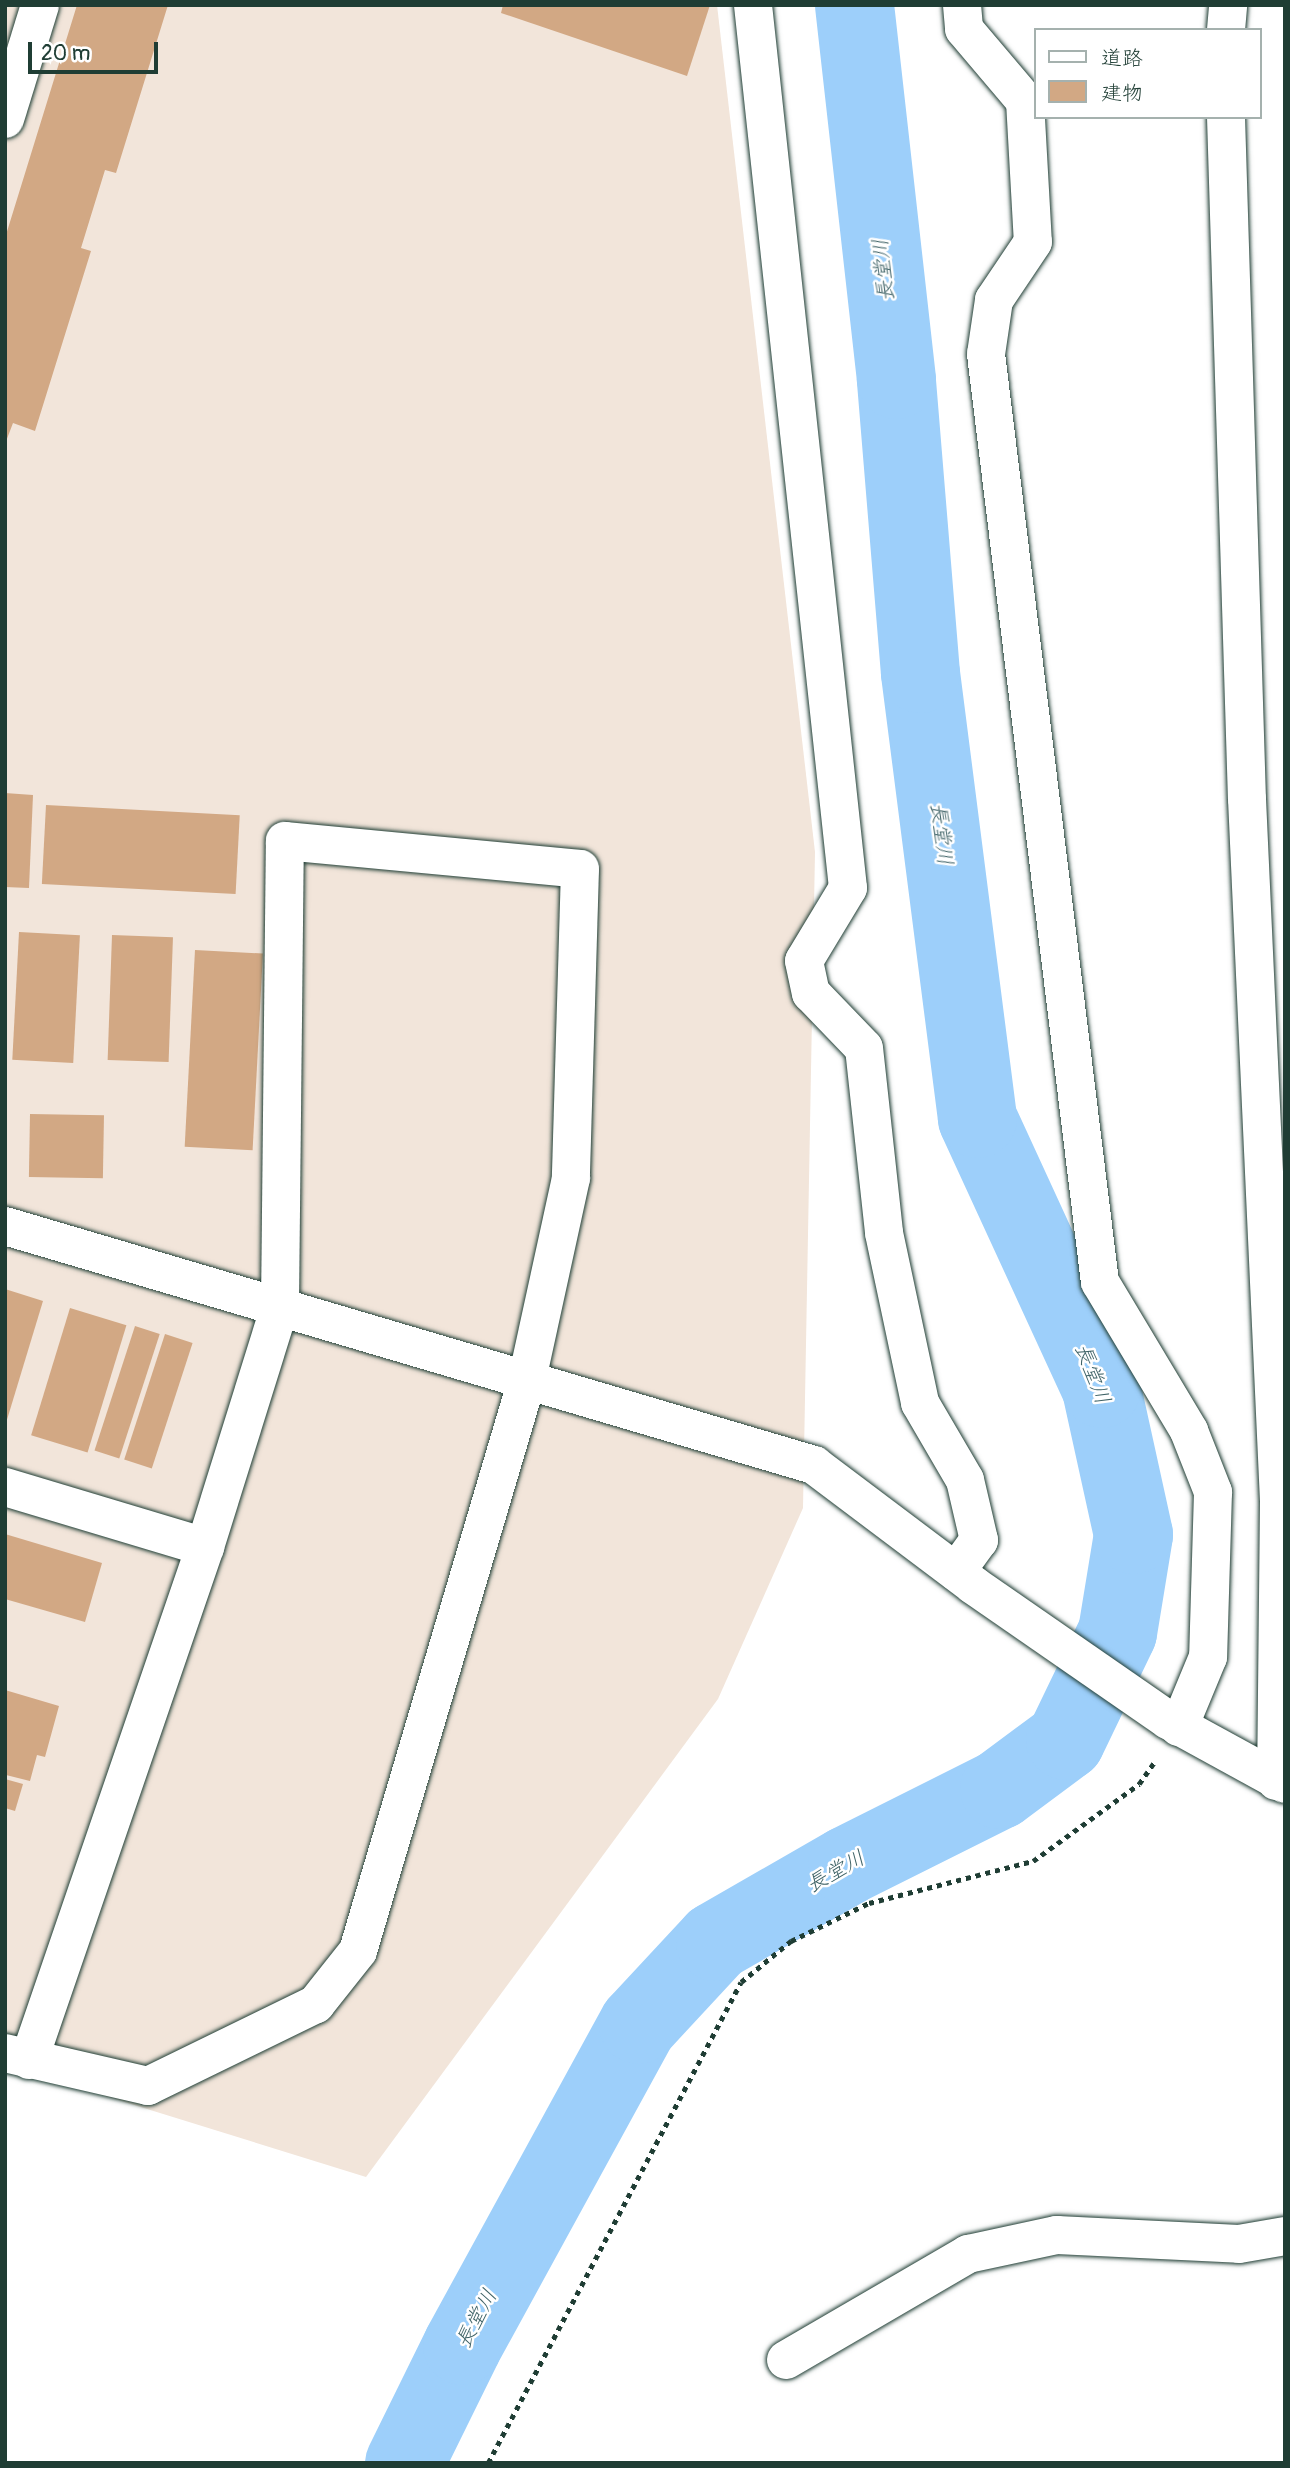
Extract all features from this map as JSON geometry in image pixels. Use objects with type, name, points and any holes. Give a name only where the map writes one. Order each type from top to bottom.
[{"type":"street","points":[[5,119],[40,5]]},
{"type":"street","points":[[754,5],[848,888],[804,961],[811,992],[864,1048],[884,1233],[920,1403],[964,1480],[979,1539],[964,1578]]},
{"type":"street","points":[[962,5],[964,29],[1025,101],[1033,242],[994,300],[986,354],[1100,1282],[1189,1431],[1213,1492],[1208,1657],[1173,1723]]},
{"type":"street","points":[[1226,28],[1228,5]]},
{"type":"street","points":[[5,1226],[814,1465],[964,1578],[1173,1723],[1280,1782],[1279,1501],[1247,786],[1226,119]]},
{"type":"street","points":[[285,841],[580,869],[571,1178],[527,1380],[358,1951],[316,2004],[148,2086],[17,2056],[205,1547],[280,1306],[285,841]]},
{"type":"street","points":[[5,1487],[205,1547]]},
{"type":"street","points":[[786,2360],[968,2254],[1056,2235],[1239,2244],[1285,2236]]},
{"type":"path","points":[[488,2463],[741,1982],[791,1941],[869,1903],[1033,1861],[1139,1784],[1173,1723]]},
{"type":"shaded area","points":[[5,5],[717,5],[815,852],[803,1508],[718,1699],[366,2177],[5,2065]]},
{"type":"building","points":[[77,5],[168,5],[116,173],[105,170],[81,248],[91,251],[35,431],[13,423],[5,444],[5,238]]},
{"type":"building","points":[[503,5],[710,5],[687,76],[501,13]]},
{"type":"building","points":[[5,793],[33,795],[29,888],[5,887]]},
{"type":"building","points":[[46,805],[240,815],[236,894],[42,884]]},
{"type":"building","points":[[19,932],[80,935],[73,1063],[12,1060]]},
{"type":"building","points":[[112,935],[173,937],[169,1062],[108,1060]]},
{"type":"building","points":[[195,950],[263,954],[253,1150],[185,1147]]},
{"type":"building","points":[[30,1114],[104,1115],[103,1178],[29,1177]]},
{"type":"building","points":[[5,1289],[43,1301],[6,1423],[5,1423]]},
{"type":"building","points":[[70,1308],[126,1325],[88,1452],[31,1435]]},
{"type":"building","points":[[135,1326],[160,1334],[119,1459],[95,1451]]},
{"type":"building","points":[[165,1334],[193,1343],[152,1469],[124,1460]]},
{"type":"building","points":[[5,1534],[102,1563],[85,1622],[5,1599]]},
{"type":"building","points":[[5,1690],[59,1706],[45,1757],[37,1755],[30,1781],[6,1775]]},
{"type":"building","points":[[5,1779],[23,1784],[15,1811],[5,1808]]},
{"type":"waterway","name":"長堂川","points":[[404,2463],[462,2345],[638,2024],[715,1941],[847,1865],[999,1789],[1065,1740],[1117,1632],[1133,1534],[1101,1388],[977,1118],[920,673],[896,379],[854,5]]}]
